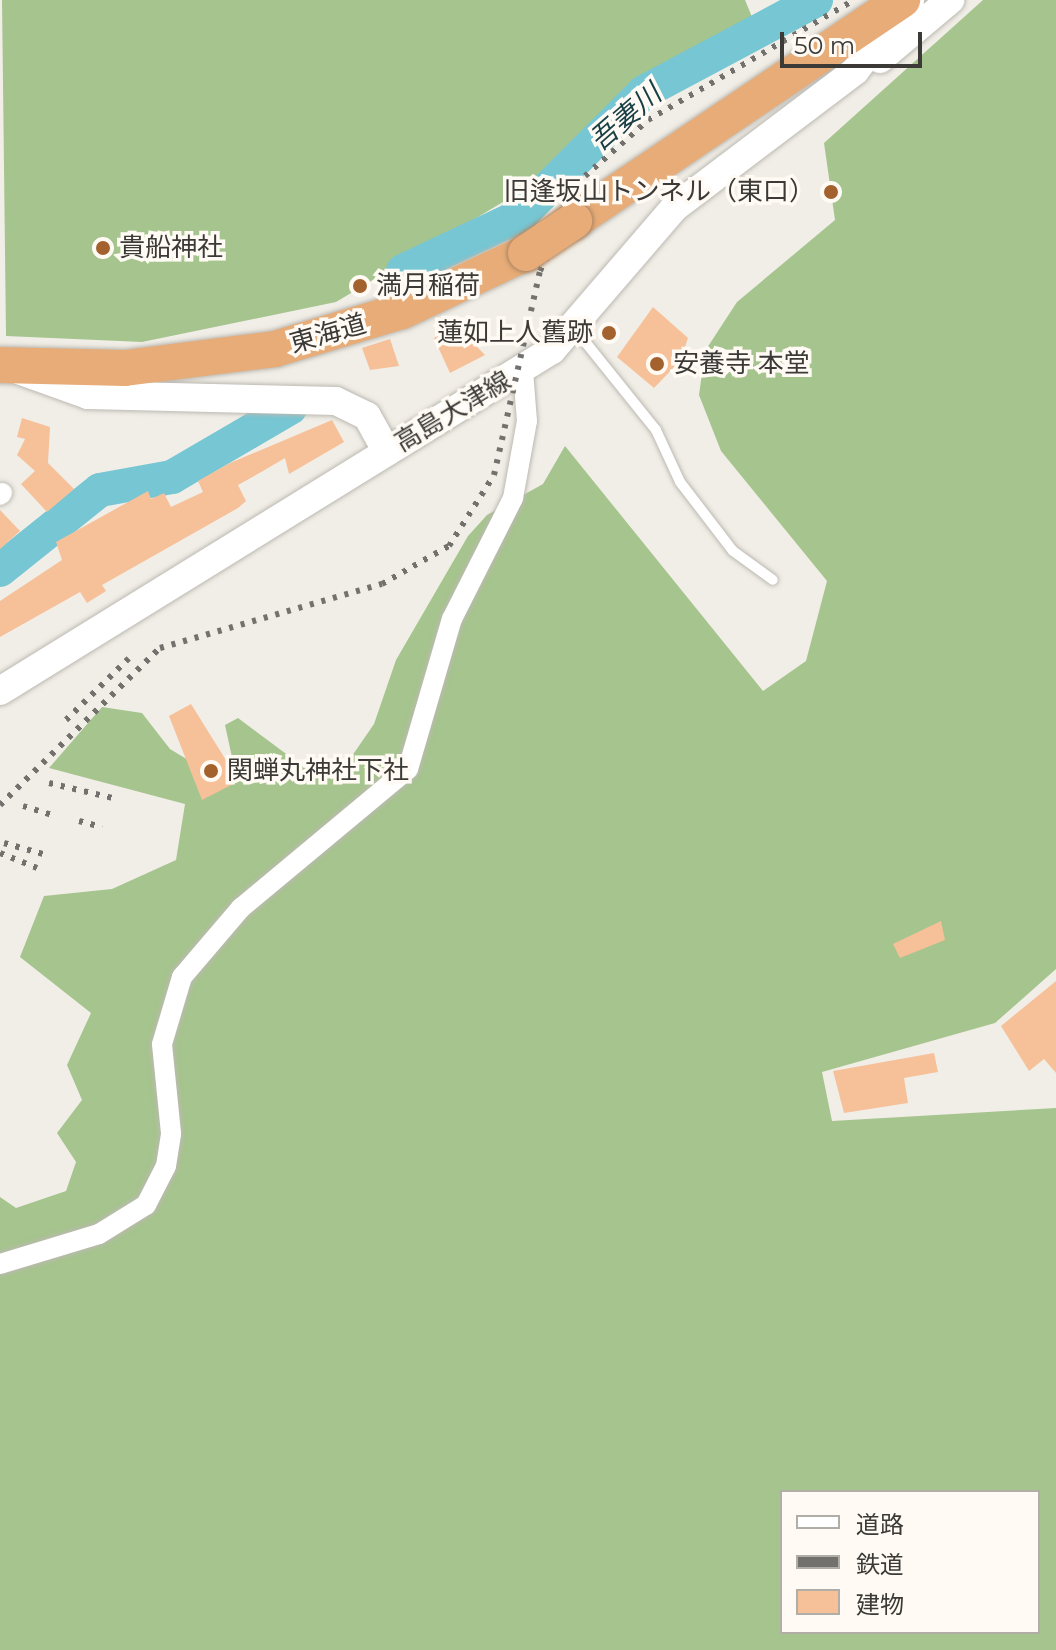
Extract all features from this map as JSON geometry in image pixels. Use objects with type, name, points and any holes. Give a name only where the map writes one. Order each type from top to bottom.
[{"type":"highway","name":"東海道","points":[[3,365],[151,367],[275,349],[417,305],[526,253],[902,0]]},
{"type":"main road","points":[[855,71],[910,0]]},
{"type":"main road","points":[[855,71],[950,0]]},
{"type":"main road","name":"高島大津線","points":[[0,691],[523,371],[574,328],[674,208],[855,71]]},
{"type":"main road","points":[[3,365],[57,390],[88,395],[336,401],[367,416],[387,452]]},
{"type":"street","points":[[0,1264],[99,1234],[146,1205],[166,1166],[171,1133],[162,1044],[182,977],[241,908],[408,769],[452,619],[513,498],[527,421],[523,371]]},
{"type":"lane","points":[[574,328],[656,430],[680,482],[733,551],[773,580]]},
{"type":"green space","points":[[2,0],[745,0],[752,17],[641,77],[533,184],[336,302],[142,342],[6,336]]},
{"type":"green space","points":[[983,0],[1056,0],[1056,969],[995,1023],[822,1072],[832,1121],[1056,1108],[1056,1650],[0,1650],[0,1197],[16,1208],[66,1191],[76,1162],[57,1133],[82,1100],[67,1065],[91,1013],[20,957],[44,896],[112,889],[176,860],[185,804],[49,768],[102,707],[142,713],[170,749],[216,777],[233,762],[225,725],[238,718],[305,768],[343,769],[374,724],[396,660],[468,536],[487,515],[543,484],[565,446],[763,691],[806,661],[827,581],[721,451],[699,395],[705,351],[737,302],[835,220],[824,143]]},
{"type":"building","points":[[653,307],[688,338],[680,361],[654,388],[617,357]]},
{"type":"building","points":[[457,326],[485,355],[450,373],[434,338]]},
{"type":"building","points":[[390,339],[399,366],[370,370],[362,348]]},
{"type":"building","points":[[22,418],[50,427],[48,463],[74,489],[47,512],[21,484],[35,471],[17,455],[25,439],[17,437]]},
{"type":"building","points":[[332,420],[344,442],[289,474],[285,458],[238,485],[246,501],[238,508],[102,585],[106,591],[87,603],[80,592],[0,637],[0,601],[62,560],[56,542],[148,491],[151,499],[164,493],[171,507],[203,492],[198,481],[230,463]]},
{"type":"building","points":[[0,510],[20,531],[0,549]]},
{"type":"building","points":[[191,704],[239,781],[202,800],[169,716]]},
{"type":"building","points":[[941,921],[945,940],[900,958],[893,944]]},
{"type":"building","points":[[1056,981],[1056,1073],[1044,1059],[1029,1071],[1001,1026]]},
{"type":"building","points":[[934,1053],[938,1072],[904,1078],[908,1103],[844,1113],[833,1071]]},
{"type":"waterway","name":"吾妻川","points":[[403,271],[520,216],[644,92],[816,0]]},
{"type":"waterway","name":"吾妻川","points":[[0,570],[100,490],[172,477],[290,408]]},
{"type":"railway","points":[[0,805],[160,648],[382,584],[449,546],[494,475],[540,271],[585,176],[648,120],[854,0]]},
{"type":"railway","points":[[66,720],[129,658]]},
{"type":"railway","points":[[49,783],[113,798]]},
{"type":"railway","points":[[23,806],[52,815]]},
{"type":"railway","points":[[79,821],[102,827]]},
{"type":"railway","points":[[4,843],[43,854]]},
{"type":"railway","points":[[0,853],[37,868]]},
{"type":"place","name":"旧逢坂山トンネル（東口）","points":[[831,192]]},
{"type":"place","name":"貴船神社","points":[[103,248]]},
{"type":"place","name":"満月稲荷","points":[[360,286]]},
{"type":"place","name":"蓮如上人舊跡","points":[[609,333]]},
{"type":"place","name":"安養寺 本堂","points":[[657,364]]},
{"type":"place","name":"関蝉丸神社下社","points":[[211,771]]}]
